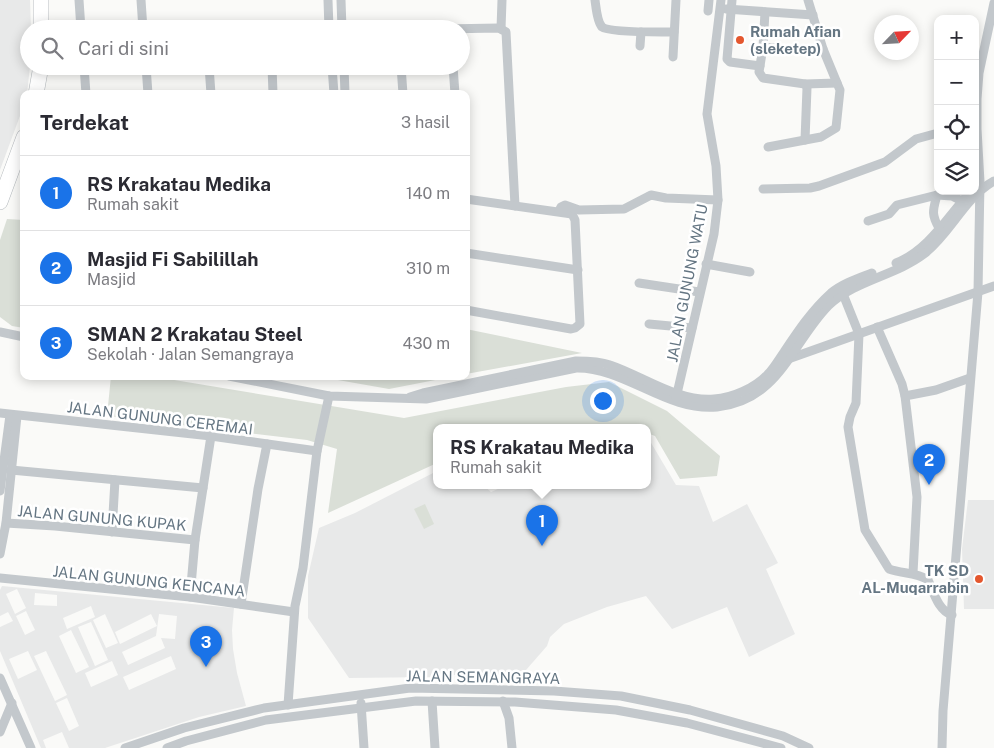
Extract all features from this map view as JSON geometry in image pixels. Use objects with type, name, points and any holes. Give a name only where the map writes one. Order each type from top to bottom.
[{"type":"highway","points":[[41,0],[42,20]]},
{"type":"highway","points":[[37,90],[39,75]]},
{"type":"highway","points":[[0,202],[20,149]]},
{"type":"street","points":[[79,0],[80,20]]},
{"type":"street","points":[[141,0],[142,20]]},
{"type":"street","points":[[328,0],[329,20]]},
{"type":"street","points":[[341,0],[342,20]]},
{"type":"street","points":[[501,29],[502,0]]},
{"type":"street","points":[[595,0],[600,24],[609,29],[641,32],[674,32]]},
{"type":"street","points":[[673,57],[676,0]]},
{"type":"street","points":[[708,11],[709,0]]},
{"type":"street","points":[[768,147],[821,137],[836,128],[840,90],[823,49],[808,0]]},
{"type":"street","points":[[977,105],[979,73],[994,3]]},
{"type":"street","points":[[721,5],[731,5],[765,12],[813,15]]},
{"type":"street","name":"JALAN GUNUNG WATU","points":[[677,397],[714,234],[718,200],[716,166],[707,114],[721,5]]},
{"type":"street","points":[[731,5],[728,60],[760,66]]},
{"type":"street","points":[[765,12],[759,72],[763,78],[805,84],[836,82]]},
{"type":"street","points":[[470,29],[501,29],[506,32],[515,206]]},
{"type":"street","points":[[640,46],[641,32]]},
{"type":"street","points":[[763,47],[823,49]]},
{"type":"street","points":[[85,75],[86,90]]},
{"type":"street","points":[[147,75],[148,90]]},
{"type":"street","points":[[210,75],[211,90]]},
{"type":"street","points":[[272,75],[273,90]]},
{"type":"street","points":[[333,75],[334,90]]},
{"type":"street","points":[[344,75],[345,90]]},
{"type":"street","points":[[402,75],[403,90]]},
{"type":"street","points":[[454,75],[455,90]]},
{"type":"street","points":[[805,84],[807,88],[805,140]]},
{"type":"street","points":[[763,189],[810,188],[818,186],[885,162],[916,139],[934,135]]},
{"type":"street","points":[[979,185],[994,174]]},
{"type":"street","points":[[979,186],[994,181]]},
{"type":"street","points":[[559,211],[561,207],[565,206],[579,210],[624,209],[651,195],[666,198],[718,200]]},
{"type":"street","points":[[868,222],[889,214],[898,205],[937,195],[952,196],[962,201]]},
{"type":"street","points":[[937,195],[932,212],[939,228]]},
{"type":"street","points":[[677,397],[722,398],[734,395],[760,381],[768,374],[807,319],[833,291],[849,282],[905,260],[921,248],[968,195]]},
{"type":"street","points":[[249,380],[329,396],[426,400],[576,368],[588,368],[608,372],[699,406],[716,407],[743,400],[765,387],[791,358],[814,323],[828,306],[843,294],[867,281],[911,263],[926,252],[940,239],[971,195]]},
{"type":"street","points":[[942,748],[978,292],[977,195]]},
{"type":"street","points":[[470,200],[572,214],[574,217],[578,270],[580,324],[574,328],[470,311]]},
{"type":"street","points":[[470,255],[578,270]]},
{"type":"street","points":[[706,264],[750,272]]},
{"type":"street","points":[[639,283],[700,292]]},
{"type":"street","points":[[791,358],[994,286]]},
{"type":"street","points":[[843,294],[859,334],[856,403],[848,427],[865,530],[872,545],[889,569],[912,573],[928,580],[941,608],[945,613],[952,615]]},
{"type":"street","points":[[648,324],[692,328]]},
{"type":"street","points":[[877,327],[902,384],[905,396],[917,497],[912,573]]},
{"type":"street","points":[[0,332],[20,336]]},
{"type":"street","points":[[905,396],[936,390],[970,378]]},
{"type":"street","points":[[288,705],[294,612],[303,568],[317,451],[329,396]]},
{"type":"street","points":[[0,554],[6,523],[11,470],[9,415]]},
{"type":"street","points":[[0,491],[9,415]]},
{"type":"street","name":"JALAN GUNUNG CEREMAI","points":[[9,415],[211,436],[317,451]]},
{"type":"street","points":[[190,598],[195,540],[211,436]]},
{"type":"street","points":[[242,604],[258,489],[267,444]]},
{"type":"street","points":[[11,470],[203,488]]},
{"type":"street","points":[[112,532],[115,480]]},
{"type":"street","name":"JALAN GUNUNG KUPAK","points":[[6,523],[195,540]]},
{"type":"street","name":"JALAN GUNUNG KENCANA","points":[[0,578],[242,604],[294,612]]},
{"type":"street","points":[[0,678],[31,748]]},
{"type":"street","name":"JALAN SEMANGRAYA","points":[[126,748],[184,728],[264,708],[410,688],[554,691],[621,696],[690,710],[783,736],[809,748]]},
{"type":"street","points":[[360,695],[364,748]]},
{"type":"street","points":[[432,701],[435,748]]},
{"type":"street","name":"JALAN SEMANGRAYA","points":[[167,748],[186,741],[266,720],[432,701],[503,701],[616,710],[687,723],[781,748]]},
{"type":"street","points":[[503,701],[509,718],[512,748]]},
{"type":"street","points":[[509,718],[515,702]]},
{"type":"street","points":[[0,732],[12,703]]},
{"type":"street","points":[[687,723],[690,710]]},
{"type":"shaded area","points":[[0,0],[30,0],[31,20],[20,20],[20,75],[29,75],[27,90],[20,90],[20,116],[0,170]]},
{"type":"shaded area","points":[[7,219],[20,220],[20,327],[12,326],[0,317],[0,240]]},
{"type":"shaded area","points":[[470,330],[582,353],[470,373]]},
{"type":"shaded area","points":[[111,380],[174,380],[404,418],[566,387],[609,382],[667,411],[720,456],[717,476],[680,479],[655,436],[651,434],[651,424],[433,424],[433,465],[328,513],[337,449],[307,440],[107,416]]},
{"type":"shaded area","points":[[338,380],[435,380],[389,389]]},
{"type":"shaded area","points":[[651,443],[676,485],[699,486],[713,522],[747,504],[778,563],[766,569],[795,634],[749,657],[727,607],[672,629],[646,596],[607,607],[564,624],[550,637],[547,646],[519,678],[474,673],[435,677],[349,678],[308,618],[308,576],[319,528],[355,513],[433,473],[433,489],[488,489],[491,492],[498,489],[651,489]]},
{"type":"shaded area","name":"TK SD AL-Muqarrabin","points":[[968,500],[994,500],[994,609],[964,609],[962,549]]},
{"type":"shaded area","points":[[425,504],[434,524],[424,529],[414,509]]},
{"type":"shaded area","points":[[2,586],[234,608],[233,649],[246,706],[199,717],[105,748],[69,748],[62,732],[43,740],[46,748],[41,748],[0,651],[0,627],[13,621],[8,612],[0,616],[0,590]],"holes":[[[17,589],[26,608],[15,614],[6,594]],[[35,593],[57,595],[57,606],[34,605]],[[91,606],[95,617],[67,629],[63,618]],[[26,611],[35,630],[25,635],[16,616]],[[105,614],[118,643],[106,648],[93,620]],[[151,614],[157,626],[120,644],[115,632]],[[159,614],[177,616],[175,639],[161,638],[165,648],[128,665],[122,652],[156,636]],[[91,622],[108,660],[95,666],[78,627]],[[71,630],[89,667],[76,673],[59,636]],[[28,651],[37,670],[18,679],[9,659]],[[46,651],[67,695],[55,701],[34,656]],[[171,656],[176,669],[129,690],[123,677]],[[112,661],[118,675],[91,687],[85,673]],[[67,698],[79,726],[69,731],[56,703]]]},
{"type":"place","name":"Rumah Afian (sleketep)","points":[[740,40]]},
{"type":"place","name":"Masjid Fi Sabilillah","points":[[929,485]]},
{"type":"place","name":"RS Krakatau Medika","points":[[542,546]]},
{"type":"place","name":"TK SD AL-Muqarrabin","points":[[979,579]]},
{"type":"place","name":"SMAN 2 Krakatau Steel","points":[[206,667]]}]
